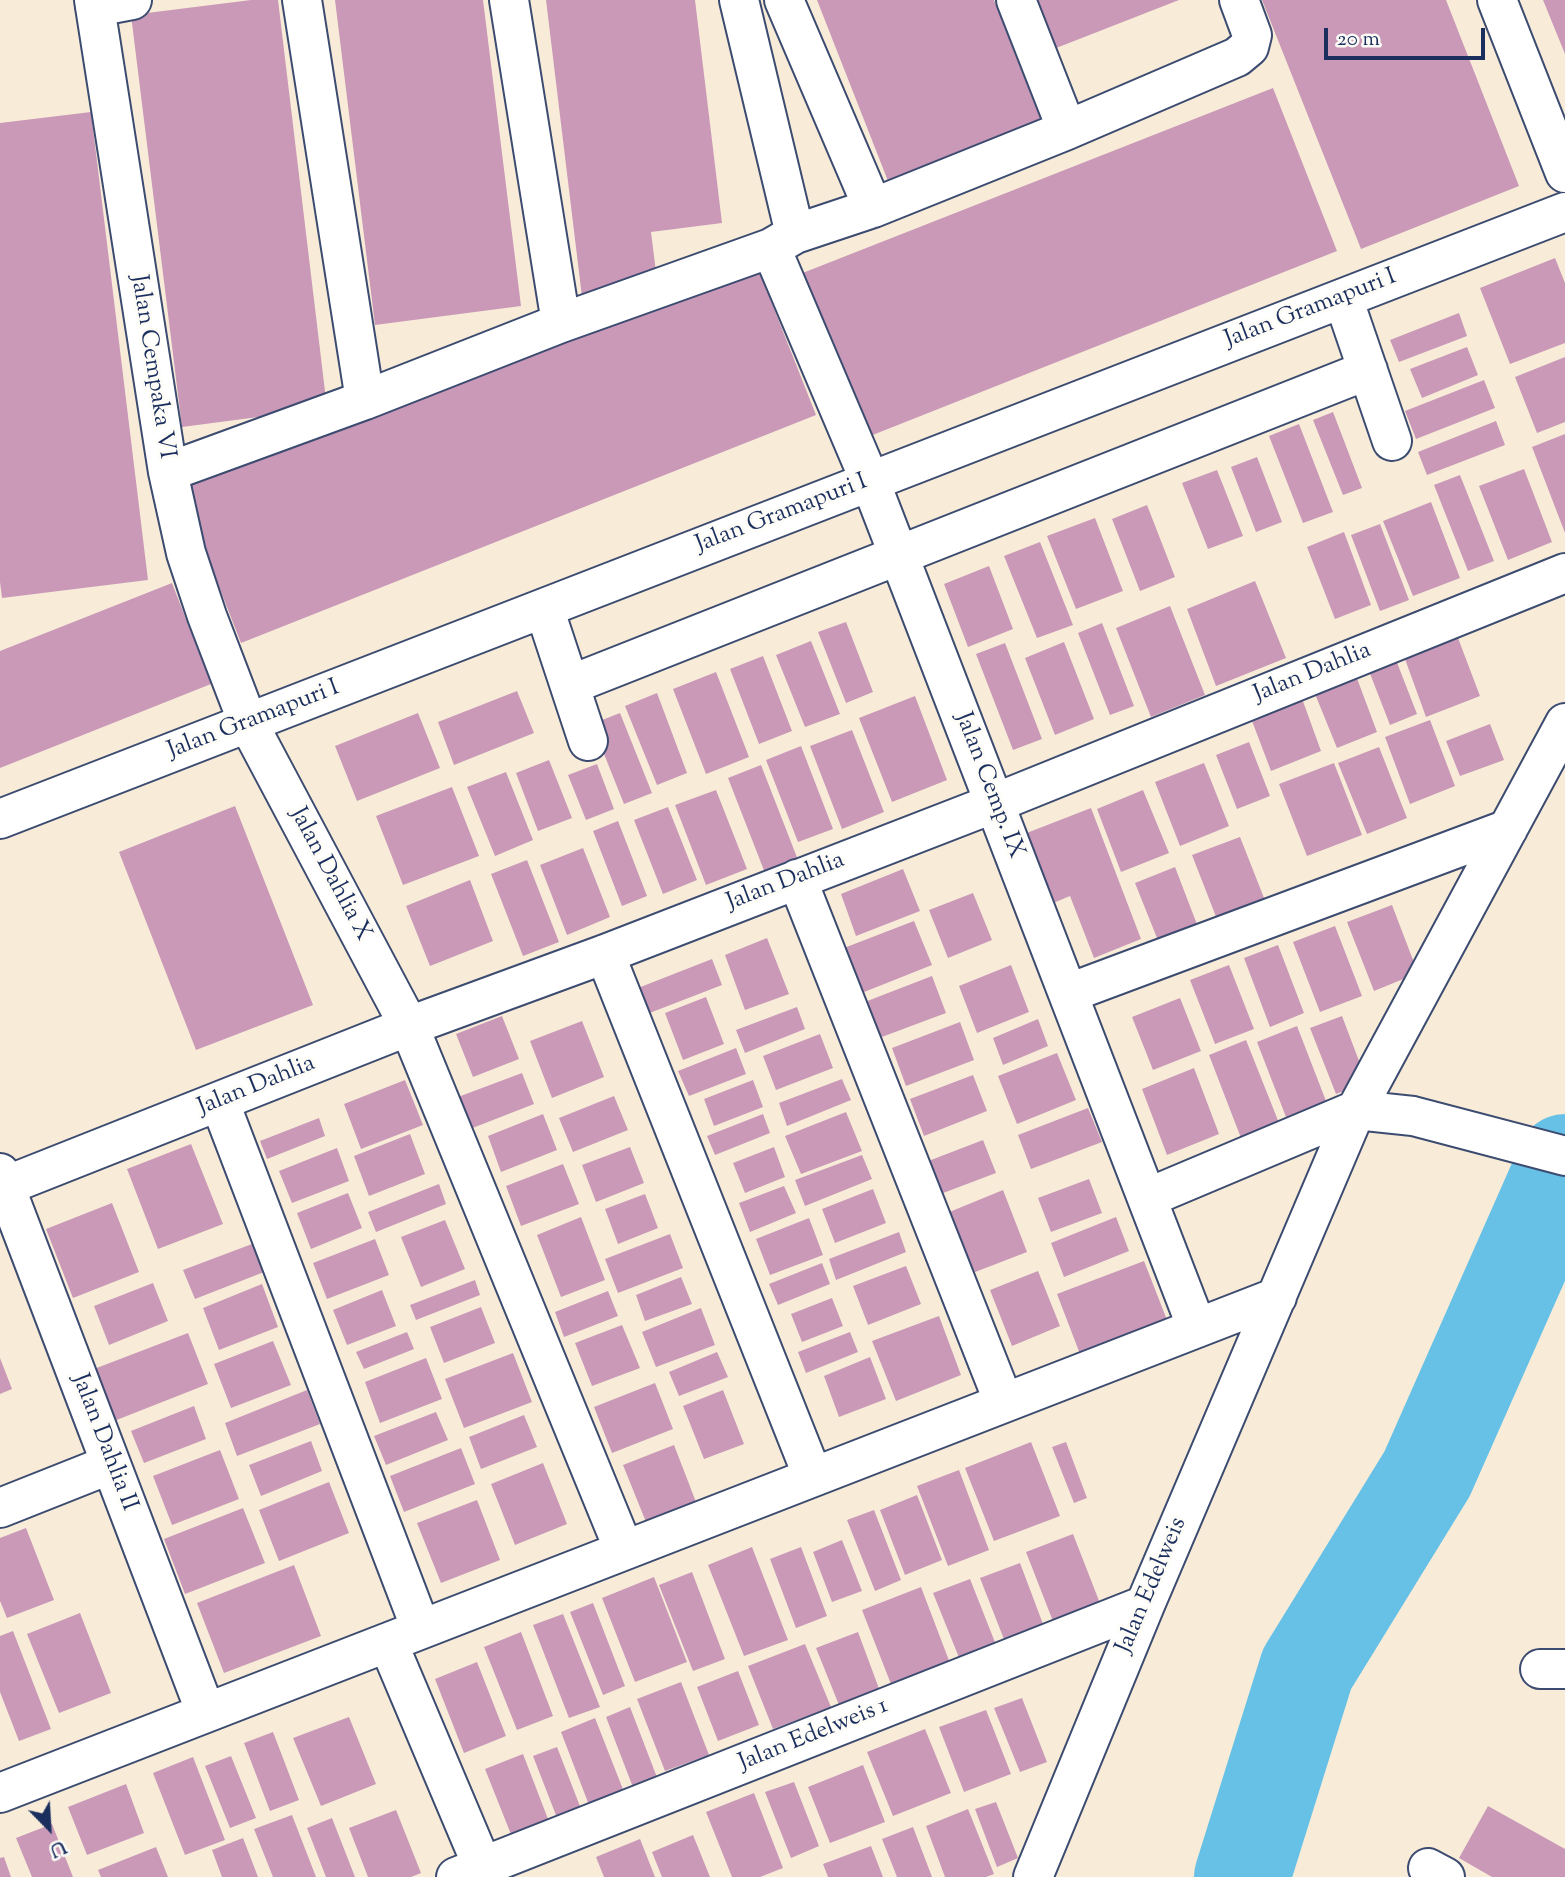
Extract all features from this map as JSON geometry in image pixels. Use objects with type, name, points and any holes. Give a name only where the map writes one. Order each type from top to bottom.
[{"type":"street","points":[[302,0],[365,400]]},
{"type":"street","points":[[509,0],[561,323]]},
{"type":"street","name":"Jalan Cemp. IX","points":[[739,0],[783,241],[870,481],[1197,1328]]},
{"type":"street","points":[[784,0],[873,208]]},
{"type":"street","points":[[1016,0],[1067,130]]},
{"type":"street","points":[[167,472],[873,208],[1067,130],[1237,57],[1249,47],[1252,35],[1239,0]]},
{"type":"street","points":[[1497,0],[1565,173]]},
{"type":"street","name":"Jalan Cempaka VI","points":[[107,2],[167,472],[186,554],[248,723]]},
{"type":"street","name":"Jalan Gramapuri I","points":[[0,819],[1565,212]]},
{"type":"street","points":[[1343,298],[1392,441]]},
{"type":"street","points":[[570,685],[1368,370]]},
{"type":"street","name":"Jalan Dahlia","points":[[2,1180],[220,1103],[409,1026],[605,954],[995,803],[1565,573]]},
{"type":"street","points":[[544,608],[588,741]]},
{"type":"street","name":"Jalan Dahlia X","points":[[248,723],[409,1026],[624,1550]]},
{"type":"street","name":"Jalan Edelweis","points":[[1031,1876],[1356,1110],[1565,723]]},
{"type":"street","points":[[1069,993],[1508,829]]},
{"type":"street","points":[[797,879],[1004,1403]]},
{"type":"street","points":[[605,954],[813,1477]]},
{"type":"street","points":[[220,1103],[404,1636],[475,1873]]},
{"type":"street","points":[[1147,1198],[1356,1110],[1413,1116],[1557,1154]]},
{"type":"street","name":"Jalan Dahlia II","points":[[2,1180],[206,1713]]},
{"type":"street","points":[[0,1793],[1277,1297]]},
{"type":"street","points":[[0,1508],[111,1464]]},
{"type":"street","name":"Jalan Edelweis 1","points":[[475,1873],[1145,1605]]},
{"type":"building","points":[[251,0],[278,0],[327,408],[182,427],[131,15]]},
{"type":"building","points":[[335,0],[483,0],[521,306],[375,325]]},
{"type":"building","points":[[546,0],[695,0],[722,223],[651,232],[658,288],[582,297]]},
{"type":"building","points":[[817,0],[994,0],[1041,120],[888,181]]},
{"type":"building","points":[[1026,0],[1179,0],[1046,52]]},
{"type":"building","points":[[1262,0],[1446,0],[1519,186],[1361,249]]},
{"type":"building","points":[[1543,0],[1565,0],[1565,54]]},
{"type":"building","points":[[1273,88],[1337,251],[860,440],[795,276]]},
{"type":"building","points":[[91,112],[148,580],[2,598],[0,123]]},
{"type":"building","points":[[754,258],[816,415],[241,643],[179,484]]},
{"type":"building","points":[[1555,258],[1565,283],[1565,343],[1510,364],[1480,288]]},
{"type":"building","points":[[1459,313],[1467,336],[1399,362],[1390,340]]},
{"type":"building","points":[[1467,347],[1478,375],[1422,398],[1410,369]]},
{"type":"building","points":[[1565,357],[1565,422],[1537,433],[1515,377]]},
{"type":"building","points":[[1484,380],[1495,408],[1416,439],[1405,411]]},
{"type":"building","points":[[1333,412],[1362,488],[1343,495],[1313,420]]},
{"type":"building","points":[[1496,421],[1505,445],[1427,475],[1418,452]]},
{"type":"building","points":[[1299,424],[1333,512],[1303,523],[1269,436]]},
{"type":"building","points":[[1565,434],[1565,533],[1532,447]]},
{"type":"building","points":[[1257,457],[1282,522],[1256,532],[1231,467]]},
{"type":"building","points":[[1524,469],[1552,542],[1508,560],[1479,486]]},
{"type":"building","points":[[1217,470],[1243,536],[1208,549],[1182,483]]},
{"type":"building","points":[[1460,475],[1494,561],[1468,571],[1434,485]]},
{"type":"building","points":[[1431,502],[1460,578],[1413,596],[1383,521]]},
{"type":"building","points":[[1147,505],[1175,577],[1140,591],[1112,519]]},
{"type":"building","points":[[1095,518],[1123,591],[1076,609],[1047,536]]},
{"type":"building","points":[[1380,524],[1409,600],[1380,611],[1351,535]]},
{"type":"building","points":[[1344,532],[1371,605],[1335,619],[1307,547]]},
{"type":"building","points":[[1040,542],[1073,625],[1037,638],[1004,556]]},
{"type":"building","points":[[989,566],[1013,629],[968,647],[944,584]]},
{"type":"building","points":[[1255,581],[1286,658],[1216,686],[1187,609]]},
{"type":"building","points":[[172,583],[211,684],[0,768],[0,651]]},
{"type":"building","points":[[1170,606],[1205,695],[1151,717],[1116,628]]},
{"type":"building","points":[[846,622],[873,692],[846,703],[818,632]]},
{"type":"building","points":[[1102,623],[1134,706],[1110,715],[1078,633]]},
{"type":"building","points":[[1458,638],[1480,696],[1426,717],[1405,659]]},
{"type":"building","points":[[811,641],[840,714],[805,727],[776,655]]},
{"type":"building","points":[[1064,642],[1094,719],[1055,735],[1025,658]]},
{"type":"building","points":[[1005,643],[1042,739],[1013,750],[976,654]]},
{"type":"building","points":[[763,656],[792,731],[759,744],[730,669]]},
{"type":"building","points":[[1396,660],[1417,714],[1390,725],[1369,671]]},
{"type":"building","points":[[716,672],[749,757],[706,774],[673,689]]},
{"type":"building","points":[[1355,673],[1377,732],[1337,748],[1313,689]]},
{"type":"building","points":[[517,691],[534,733],[454,765],[438,722]]},
{"type":"building","points":[[657,693],[687,773],[657,785],[625,706]]},
{"type":"building","points":[[1300,693],[1321,751],[1271,771],[1249,713]]},
{"type":"building","points":[[915,696],[947,780],[892,802],[859,718]]},
{"type":"building","points":[[418,713],[440,768],[357,801],[335,746]]},
{"type":"building","points":[[620,713],[652,793],[624,804],[592,724]]},
{"type":"building","points":[[1430,720],[1455,786],[1410,804],[1385,737]]},
{"type":"building","points":[[1490,724],[1504,760],[1460,776],[1446,741]]},
{"type":"building","points":[[852,730],[884,812],[842,829],[810,746]]},
{"type":"building","points":[[1249,742],[1270,796],[1237,809],[1216,755]]},
{"type":"building","points":[[801,746],[833,829],[798,842],[766,760]]},
{"type":"building","points":[[1379,747],[1407,818],[1367,834],[1338,763]]},
{"type":"building","points":[[549,760],[572,818],[538,831],[516,773]]},
{"type":"building","points":[[1204,763],[1229,826],[1180,846],[1155,782]]},
{"type":"building","points":[[1334,763],[1362,835],[1307,856],[1279,784]]},
{"type":"building","points":[[597,764],[614,809],[586,820],[568,775]]},
{"type":"building","points":[[761,765],[798,860],[765,873],[728,778]]},
{"type":"building","points":[[506,772],[533,840],[495,856],[467,787]]},
{"type":"building","points":[[452,787],[479,856],[403,885],[376,816]]},
{"type":"building","points":[[716,790],[747,869],[706,885],[675,805]]},
{"type":"building","points":[[1143,790],[1169,853],[1121,872],[1097,809]]},
{"type":"building","points":[[235,806],[313,1005],[196,1050],[119,852]]},
{"type":"building","points":[[668,807],[697,880],[663,894],[634,820]]},
{"type":"building","points":[[1091,808],[1141,939],[1094,958],[1070,896],[1046,906],[1019,836]]},
{"type":"building","points":[[618,821],[647,896],[622,906],[593,831]]},
{"type":"building","points":[[1240,837],[1268,908],[1220,927],[1192,855]]},
{"type":"building","points":[[583,848],[610,917],[567,935],[540,865]]},
{"type":"building","points":[[527,860],[559,942],[523,956],[491,874]]},
{"type":"building","points":[[1175,867],[1198,927],[1159,943],[1135,883]]},
{"type":"building","points":[[903,869],[920,911],[856,936],[841,894]]},
{"type":"building","points":[[470,880],[493,941],[430,966],[406,906]]},
{"type":"building","points":[[973,893],[992,940],[948,958],[929,910]]},
{"type":"building","points":[[1392,905],[1418,973],[1374,991],[1347,922]]},
{"type":"building","points":[[914,921],[932,965],[849,998],[831,953]]},
{"type":"building","points":[[1335,926],[1362,996],[1320,1012],[1293,942]]},
{"type":"building","points":[[767,938],[789,994],[745,1010],[725,955]]},
{"type":"building","points":[[1278,945],[1304,1013],[1270,1027],[1244,958]]},
{"type":"building","points":[[712,959],[722,985],[647,1014],[638,988]]},
{"type":"building","points":[[1011,965],[1029,1012],[977,1033],[959,986]]},
{"type":"building","points":[[1229,965],[1254,1029],[1215,1044],[1190,980]]},
{"type":"building","points":[[932,976],[946,1013],[871,1041],[857,1005]]},
{"type":"building","points":[[706,997],[724,1044],[683,1060],[665,1013]]},
{"type":"building","points":[[1180,998],[1201,1051],[1153,1070],[1132,1017]]},
{"type":"building","points":[[797,1007],[805,1029],[745,1053],[736,1030]]},
{"type":"building","points":[[502,1016],[519,1059],[473,1077],[456,1034]]},
{"type":"building","points":[[1342,1016],[1367,1082],[1336,1094],[1310,1028]]},
{"type":"building","points":[[1038,1019],[1048,1046],[1003,1065],[993,1038]]},
{"type":"building","points":[[582,1021],[604,1077],[552,1098],[530,1041]]},
{"type":"building","points":[[960,1022],[974,1060],[906,1086],[892,1048]]},
{"type":"building","points":[[1297,1026],[1326,1101],[1286,1117],[1257,1042]]},
{"type":"building","points":[[820,1034],[833,1068],[776,1090],[763,1056]]},
{"type":"building","points":[[1246,1040],[1279,1123],[1241,1138],[1209,1055]]},
{"type":"building","points":[[736,1048],[746,1074],[689,1096],[678,1071]]},
{"type":"building","points":[[1057,1053],[1076,1100],[1017,1124],[998,1076]]},
{"type":"building","points":[[1194,1068],[1219,1134],[1167,1155],[1142,1089]]},
{"type":"building","points":[[522,1073],[534,1104],[470,1129],[458,1097]]},
{"type":"building","points":[[973,1075],[987,1111],[924,1136],[910,1099]]},
{"type":"building","points":[[842,1079],[851,1100],[787,1126],[779,1103]]},
{"type":"building","points":[[405,1080],[423,1125],[361,1149],[344,1104]]},
{"type":"building","points":[[753,1080],[763,1107],[714,1126],[704,1099]]},
{"type":"building","points":[[614,1096],[628,1130],[573,1152],[559,1118]]},
{"type":"building","points":[[1088,1108],[1102,1142],[1031,1169],[1018,1135]]},
{"type":"building","points":[[846,1112],[862,1151],[801,1174],[785,1136]]},
{"type":"building","points":[[543,1114],[557,1150],[501,1172],[488,1136]]},
{"type":"building","points":[[763,1114],[770,1133],[715,1155],[707,1136]]},
{"type":"building","points":[[319,1118],[325,1136],[267,1159],[260,1141]]},
{"type":"building","points":[[410,1134],[425,1174],[369,1196],[354,1156]]},
{"type":"building","points":[[983,1140],[996,1173],[930,1198],[918,1165]]},
{"type":"building","points":[[191,1144],[223,1224],[158,1249],[127,1169]]},
{"type":"building","points":[[630,1147],[644,1183],[596,1202],[582,1165]]},
{"type":"building","points":[[774,1147],[785,1177],[745,1193],[733,1163]]},
{"type":"building","points":[[337,1148],[349,1181],[292,1203],[279,1171]]},
{"type":"building","points":[[862,1155],[872,1179],[805,1206],[795,1180]]},
{"type":"building","points":[[563,1164],[579,1204],[521,1226],[506,1186]]},
{"type":"building","points":[[1089,1179],[1102,1213],[1051,1232],[1038,1198]]},
{"type":"building","points":[[439,1184],[446,1204],[376,1232],[368,1212]]},
{"type":"building","points":[[784,1186],[796,1213],[750,1232],[739,1203]]},
{"type":"building","points":[[873,1189],[886,1223],[835,1243],[822,1209]]},
{"type":"building","points":[[1003,1190],[1027,1252],[970,1274],[947,1213]]},
{"type":"building","points":[[348,1193],[362,1228],[311,1249],[297,1213]]},
{"type":"building","points":[[645,1194],[658,1228],[618,1244],[605,1209]]},
{"type":"building","points":[[112,1203],[139,1272],[73,1298],[46,1229]]},
{"type":"building","points":[[581,1217],[605,1280],[561,1297],[537,1235]]},
{"type":"building","points":[[1116,1217],[1129,1251],[1064,1277],[1051,1243]]},
{"type":"building","points":[[809,1218],[823,1255],[770,1275],[756,1239]]},
{"type":"building","points":[[445,1220],[465,1269],[421,1287],[401,1237]]},
{"type":"building","points":[[899,1232],[906,1252],[836,1280],[829,1259]]},
{"type":"building","points":[[670,1234],[683,1268],[618,1293],[605,1259]]},
{"type":"building","points":[[375,1239],[389,1275],[327,1299],[313,1263]]},
{"type":"building","points":[[252,1244],[264,1272],[195,1299],[183,1270]]},
{"type":"building","points":[[1144,1261],[1167,1320],[1080,1354],[1057,1294]]},
{"type":"building","points":[[822,1263],[830,1284],[778,1305],[769,1284]]},
{"type":"building","points":[[906,1266],[921,1304],[868,1325],[853,1286]]},
{"type":"building","points":[[1038,1271],[1060,1326],[1012,1346],[990,1290]]},
{"type":"building","points":[[681,1277],[692,1304],[645,1321],[636,1295]]},
{"type":"building","points":[[475,1280],[480,1295],[416,1320],[410,1305]]},
{"type":"building","points":[[153,1283],[168,1321],[109,1345],[94,1306]]},
{"type":"building","points":[[262,1284],[278,1327],[219,1350],[203,1308]]},
{"type":"building","points":[[382,1290],[396,1326],[347,1345],[333,1310]]},
{"type":"building","points":[[608,1291],[618,1316],[564,1337],[555,1312]]},
{"type":"building","points":[[832,1298],[843,1326],[802,1342],[791,1314]]},
{"type":"building","points":[[481,1307],[495,1343],[444,1363],[430,1327]]},
{"type":"building","points":[[701,1308],[715,1345],[656,1367],[642,1332]]},
{"type":"building","points":[[939,1316],[961,1375],[896,1401],[872,1341]]},
{"type":"building","points":[[622,1325],[640,1368],[592,1386],[575,1343]]},
{"type":"building","points":[[407,1332],[414,1349],[364,1369],[356,1352]]},
{"type":"building","points":[[850,1332],[858,1352],[806,1373],[798,1352]]},
{"type":"building","points":[[188,1333],[208,1384],[114,1421],[94,1369]]},
{"type":"building","points":[[273,1341],[291,1385],[231,1408],[214,1364]]},
{"type":"building","points":[[717,1352],[728,1377],[679,1396],[669,1372]]},
{"type":"building","points":[[513,1353],[532,1402],[464,1428],[445,1379]]},
{"type":"building","points":[[870,1357],[886,1399],[839,1417],[824,1376]]},
{"type":"building","points":[[0,1358],[12,1389],[0,1394]]},
{"type":"building","points":[[426,1358],[442,1399],[380,1423],[365,1382]]},
{"type":"building","points":[[655,1383],[673,1429],[612,1453],[594,1407]]},
{"type":"building","points":[[307,1390],[320,1424],[237,1456],[225,1423]]},
{"type":"building","points":[[723,1390],[744,1444],[704,1459],[683,1406]]},
{"type":"building","points":[[194,1406],[206,1439],[144,1463],[131,1431]]},
{"type":"building","points":[[436,1412],[448,1440],[386,1465],[374,1436]]},
{"type":"building","points":[[524,1415],[537,1447],[481,1469],[469,1437]]},
{"type":"building","points":[[311,1441],[322,1471],[261,1496],[249,1465]]},
{"type":"building","points":[[1031,1442],[1060,1516],[994,1541],[965,1468]]},
{"type":"building","points":[[1066,1442],[1087,1498],[1074,1503],[1052,1447]]},
{"type":"building","points":[[674,1445],[696,1502],[646,1522],[623,1465]]},
{"type":"building","points":[[461,1448],[475,1484],[404,1512],[390,1476]]},
{"type":"building","points":[[220,1450],[239,1499],[172,1525],[153,1476]]},
{"type":"building","points":[[543,1463],[567,1524],[515,1545],[491,1484]]},
{"type":"building","points":[[959,1470],[989,1550],[948,1566],[917,1486]]},
{"type":"building","points":[[329,1482],[349,1533],[279,1561],[259,1510]]},
{"type":"building","points":[[917,1495],[942,1560],[905,1575],[880,1510]]},
{"type":"building","points":[[477,1500],[500,1560],[441,1583],[417,1523]]},
{"type":"building","points":[[243,1508],[265,1563],[185,1594],[164,1539]]},
{"type":"building","points":[[874,1510],[901,1580],[875,1591],[847,1520]]},
{"type":"building","points":[[26,1528],[54,1600],[7,1618],[0,1601],[0,1538]]},
{"type":"building","points":[[1073,1534],[1103,1611],[1056,1629],[1026,1552]]},
{"type":"building","points":[[842,1540],[862,1591],[832,1602],[813,1552]]},
{"type":"building","points":[[752,1547],[788,1640],[744,1656],[708,1565]]},
{"type":"building","points":[[801,1547],[827,1616],[796,1628],[770,1559]]},
{"type":"building","points":[[1020,1563],[1046,1632],[1007,1647],[980,1578]]},
{"type":"building","points":[[294,1565],[321,1636],[224,1673],[197,1603]]},
{"type":"building","points":[[692,1572],[725,1659],[693,1671],[659,1585]]},
{"type":"building","points":[[654,1577],[687,1662],[635,1682],[602,1598]]},
{"type":"building","points":[[970,1579],[1000,1655],[964,1670],[933,1593]]},
{"type":"building","points":[[921,1587],[956,1679],[898,1702],[862,1610]]},
{"type":"building","points":[[593,1603],[625,1686],[603,1695],[570,1612]]},
{"type":"building","points":[[80,1613],[111,1693],[59,1713],[27,1634]]},
{"type":"building","points":[[563,1614],[600,1707],[569,1718],[533,1625]]},
{"type":"building","points":[[13,1631],[51,1729],[19,1741],[0,1692],[0,1636]]},
{"type":"building","points":[[521,1632],[553,1716],[517,1730],[484,1647]]},
{"type":"building","points":[[858,1632],[881,1694],[841,1710],[816,1648]]},
{"type":"building","points":[[805,1644],[831,1707],[773,1729],[748,1666]]},
{"type":"building","points":[[477,1662],[506,1736],[464,1753],[435,1679]]},
{"type":"building","points":[[738,1671],[759,1725],[718,1741],[697,1687]]},
{"type":"building","points":[[681,1682],[709,1755],[665,1771],[637,1699]]},
{"type":"building","points":[[1022,1698],[1047,1762],[1020,1772],[994,1708]]},
{"type":"building","points":[[630,1707],[658,1780],[634,1790],[606,1717]]},
{"type":"building","points":[[986,1710],[1011,1774],[964,1792],[939,1727]]},
{"type":"building","points":[[349,1717],[376,1784],[321,1806],[293,1738]]},
{"type":"building","points":[[595,1718],[624,1792],[589,1805],[561,1732]]},
{"type":"building","points":[[925,1729],[951,1793],[893,1816],[867,1752]]},
{"type":"building","points":[[273,1732],[299,1800],[270,1811],[244,1743]]},
{"type":"building","points":[[557,1747],[583,1814],[559,1823],[533,1756]]},
{"type":"building","points":[[523,1754],[553,1832],[516,1847],[485,1769]]},
{"type":"building","points":[[231,1756],[256,1818],[230,1828],[205,1766]]},
{"type":"building","points":[[193,1757],[225,1840],[185,1855],[153,1773]]},
{"type":"building","points":[[863,1765],[885,1822],[830,1843],[808,1787]]},
{"type":"building","points":[[794,1782],[819,1846],[791,1858],[765,1792]]},
{"type":"building","points":[[126,1784],[144,1833],[87,1855],[68,1807]]},
{"type":"building","points":[[754,1793],[783,1868],[760,1877],[732,1877],[706,1812]]},
{"type":"building","points":[[996,1802],[1018,1858],[997,1867],[975,1809]]},
{"type":"building","points":[[1488,1806],[1565,1849],[1565,1877],[1492,1877],[1459,1858]]},
{"type":"building","points":[[968,1809],[994,1874],[986,1877],[945,1877],[926,1826]]},
{"type":"building","points":[[396,1810],[421,1873],[411,1877],[368,1877],[349,1828]]},
{"type":"building","points":[[292,1815],[316,1877],[273,1877],[254,1829]]},
{"type":"building","points":[[332,1818],[355,1877],[326,1877],[307,1828]]},
{"type":"building","points":[[52,1824],[73,1877],[32,1877],[16,1838]]},
{"type":"building","points":[[913,1827],[932,1877],[897,1877],[882,1839]]},
{"type":"building","points":[[693,1835],[710,1877],[662,1877],[652,1852]]},
{"type":"building","points":[[243,1838],[258,1877],[222,1877],[212,1850]]},
{"type":"building","points":[[640,1839],[655,1877],[604,1877],[596,1857]]},
{"type":"building","points":[[871,1846],[883,1877],[828,1877],[823,1864]]},
{"type":"building","points":[[156,1847],[168,1877],[101,1877],[98,1870]]},
{"type":"building","points":[[4,1857],[11,1877],[0,1877],[0,1858]]},
{"type":"waterway","points":[[1242,1877],[1307,1669],[1427,1474],[1565,1162]]}]
